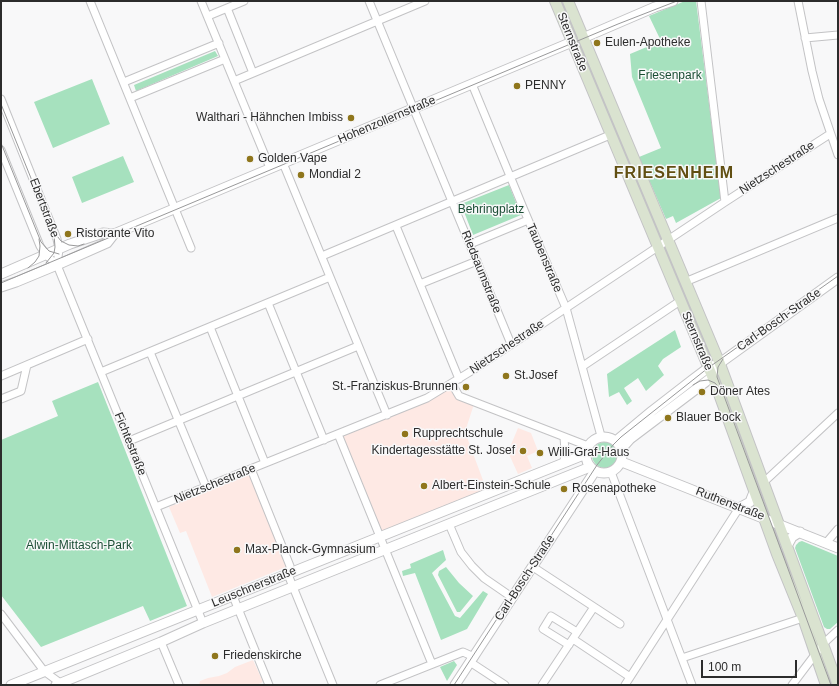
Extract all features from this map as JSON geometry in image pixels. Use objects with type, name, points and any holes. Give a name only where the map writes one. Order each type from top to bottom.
[{"type":"main road","name":"Sternstraße","points":[[555,1],[710,373],[763,517],[803,618],[826,685]]},
{"type":"main road","name":"Sternstraße","points":[[568,1],[720,363],[838,685]]},
{"type":"main road","points":[[572,42],[583,38]]},
{"type":"main road","points":[[610,135],[622,130]]},
{"type":"street","points":[[90,1],[191,248]]},
{"type":"street","points":[[201,1],[270,168]]},
{"type":"street","points":[[208,16],[244,1]]},
{"type":"street","name":"Riedsaumstraße","points":[[369,1],[511,344]]},
{"type":"street","points":[[234,81],[425,1]]},
{"type":"street","points":[[583,38],[655,7],[673,1]]},
{"type":"street","points":[[701,1],[725,202]]},
{"type":"street","points":[[798,1],[820,100],[838,155]]},
{"type":"street","points":[[227,8],[253,73]]},
{"type":"street","points":[[805,38],[838,35]]},
{"type":"street","name":"Hohenzollernstraße","points":[[1,274],[59,249],[103,233],[114,234],[572,42]]},
{"type":"street","points":[[124,82],[219,43]]},
{"type":"street","points":[[130,98],[225,59]]},
{"type":"street","name":"Taubenstraße","points":[[472,84],[566,308],[601,436]]},
{"type":"street","name":"Ebertstraße","points":[[1,99],[56,236],[59,249],[57,265]]},
{"type":"street","name":"Nietzschestraße","points":[[156,508],[427,398],[452,384],[725,202],[830,134]]},
{"type":"street","points":[[322,256],[610,135]]},
{"type":"street","name":"Ebertstraße","points":[[1,150],[40,246],[46,255],[57,265]]},
{"type":"street","points":[[283,163],[387,415]]},
{"type":"street","points":[[685,282],[838,218]]},
{"type":"street","points":[[470,244],[528,220]]},
{"type":"street","points":[[396,226],[459,379]]},
{"type":"street","name":"Hohenzollernstraße","points":[[1,287],[107,243],[114,234]]},
{"type":"street","points":[[420,284],[476,261]]},
{"type":"street","name":"Fichtestraße","points":[[57,265],[203,623]]},
{"type":"street","points":[[101,372],[330,277]]},
{"type":"street","name":"Carl-Bosch-Straße","points":[[619,445],[652,411],[710,373],[720,363],[838,278]]},
{"type":"street","points":[[582,366],[680,301]]},
{"type":"street","points":[[268,303],[324,440]]},
{"type":"street","points":[[210,327],[266,463]]},
{"type":"street","points":[[1,376],[88,339]]},
{"type":"street","points":[[129,441],[358,346]]},
{"type":"street","points":[[150,352],[206,487]]},
{"type":"street","points":[[1,399],[21,391],[27,365]]},
{"type":"street","points":[[452,384],[459,396],[564,437],[587,450],[592,469],[604,473],[611,472],[622,462],[623,457],[619,445],[609,437],[601,436],[594,440],[587,450]]},
{"type":"street","points":[[764,482],[838,413]]},
{"type":"street","points":[[338,434],[432,664]]},
{"type":"street","points":[[564,437],[564,462]]},
{"type":"street","name":"Leuschnerstraße","points":[[11,685],[564,462],[587,450]]},
{"type":"street","name":"Ruthenstraße","points":[[622,462],[779,523],[838,548]]},
{"type":"street","points":[[251,469],[290,566],[289,577],[333,685]]},
{"type":"street","name":"Carl-Bosch-Straße","points":[[456,685],[533,567],[592,469]]},
{"type":"street","name":"Leuschnerstraße","points":[[60,684],[162,642],[203,623],[386,549],[592,469]]},
{"type":"street","points":[[611,472],[692,685]]},
{"type":"street","points":[[625,685],[739,508],[750,502],[754,492]]},
{"type":"street","points":[[449,524],[461,552],[472,566],[484,578],[513,598]]},
{"type":"street","points":[[826,543],[838,529]]},
{"type":"street","points":[[787,546],[792,537],[800,532]]},
{"type":"street","points":[[533,567],[620,624]]},
{"type":"street","points":[[234,596],[269,685]]},
{"type":"street","points":[[542,685],[594,607]]},
{"type":"street","points":[[1,614],[44,671],[60,684]]},
{"type":"street","points":[[682,658],[803,618]]},
{"type":"street","points":[[792,685],[823,644],[838,630]]},
{"type":"street","points":[[573,639],[630,677]]},
{"type":"street","points":[[162,642],[179,685]]},
{"type":"street","points":[[380,685],[463,652],[505,685]]},
{"type":"shaded area","points":[[584,48],[662,235],[658,238],[578,50]]},
{"type":"shaded area","points":[[451,387],[474,404],[465,432],[487,491],[382,534],[341,436]]},
{"type":"shaded area","name":"Kindertagesstätte St. Josef","points":[[518,428],[531,433],[538,451],[527,456],[532,468],[518,474],[508,452]]},
{"type":"shaded area","name":"Max-Planck-Gymnasium","points":[[249,474],[286,567],[212,597],[186,531],[180,533],[169,507]]},
{"type":"shaded area","points":[[253,660],[263,682],[257,685],[199,685],[200,681],[227,673],[235,667]]},
{"type":"green space","name":"Friesenpark","points":[[685,1],[696,1],[721,198],[676,223],[673,216],[666,219],[639,157],[661,148],[632,77],[630,54],[661,41],[649,16]]},
{"type":"green space","points":[[215,51],[218,56],[136,91],[134,85]]},
{"type":"green space","points":[[92,79],[110,124],[53,148],[34,102]]},
{"type":"green space","points":[[123,156],[134,182],[82,203],[72,177]]},
{"type":"green space","name":"Behringplatz","points":[[509,185],[521,215],[473,235],[461,204]]},
{"type":"green space","points":[[675,330],[681,347],[663,359],[658,366],[664,375],[646,391],[638,378],[624,388],[632,401],[627,405],[619,392],[609,397],[607,374]]},
{"type":"green space","name":"Alwin-Mittasch-Park","points":[[98,382],[187,606],[150,621],[143,606],[41,647],[1,595],[1,440],[58,416],[52,401]]},
{"type":"green space","points":[[605,442],[614,446],[618,455],[614,464],[605,468],[596,464],[592,455],[596,446]]},
{"type":"green space","points":[[802,541],[838,556],[838,622],[830,629],[824,627],[795,548],[799,542]]},
{"type":"green space","points":[[443,550],[446,560],[432,573],[455,616],[460,618],[483,591],[488,594],[467,629],[441,640],[415,573],[403,576],[402,571],[411,568],[410,564]]},
{"type":"green space","points":[[446,567],[459,583],[473,596],[460,612],[457,612],[438,575],[439,571]]},
{"type":"green space","points":[[454,661],[457,665],[447,681],[440,667]]},
{"type":"tram line","points":[[1,283],[618,24],[677,1]]},
{"type":"tram line","points":[[1,104],[54,235],[54,253],[46,263]]},
{"type":"tram line","points":[[1,143],[41,242],[49,251],[59,254]]},
{"type":"tram line","points":[[54,232],[61,241],[69,245],[78,246],[84,244]]},
{"type":"tram line","points":[[28,268],[39,256],[39,239]]},
{"type":"tram line","points":[[454,685],[597,465],[613,445],[708,368],[838,276]]},
{"type":"tram line","points":[[723,359],[718,367],[717,377],[831,685]]},
{"type":"tram line","points":[[693,385],[700,381],[708,380],[715,383],[720,389]]},
{"type":"place","name":"Eulen-Apotheke","points":[[597,43]]},
{"type":"place","name":"PENNY","points":[[517,86]]},
{"type":"place","name":"Walthari - Hähnchen Imbiss","points":[[351,118]]},
{"type":"place","name":"Golden Vape","points":[[250,159]]},
{"type":"place","name":"Mondial 2","points":[[301,175]]},
{"type":"place","name":"Ristorante Vito","points":[[68,234]]},
{"type":"place","name":"St.Josef","points":[[506,376]]},
{"type":"place","name":"St.-Franziskus-Brunnen","points":[[466,387]]},
{"type":"place","name":"Döner Ates","points":[[702,392]]},
{"type":"place","name":"Blauer Bock","points":[[668,418]]},
{"type":"place","name":"Rupprechtschule","points":[[405,434]]},
{"type":"place","name":"Kindertagesstätte St. Josef","points":[[523,451]]},
{"type":"place","name":"Willi-Graf-Haus","points":[[540,453]]},
{"type":"place","name":"Albert-Einstein-Schule","points":[[424,486]]},
{"type":"place","name":"Rosenapotheke","points":[[564,489]]},
{"type":"place","name":"Max-Planck-Gymnasium","points":[[237,550]]},
{"type":"place","name":"Friedenskirche","points":[[215,656]]},
{"type":"district","name":"FRIESENHEIM","points":[[674,174]]}]
